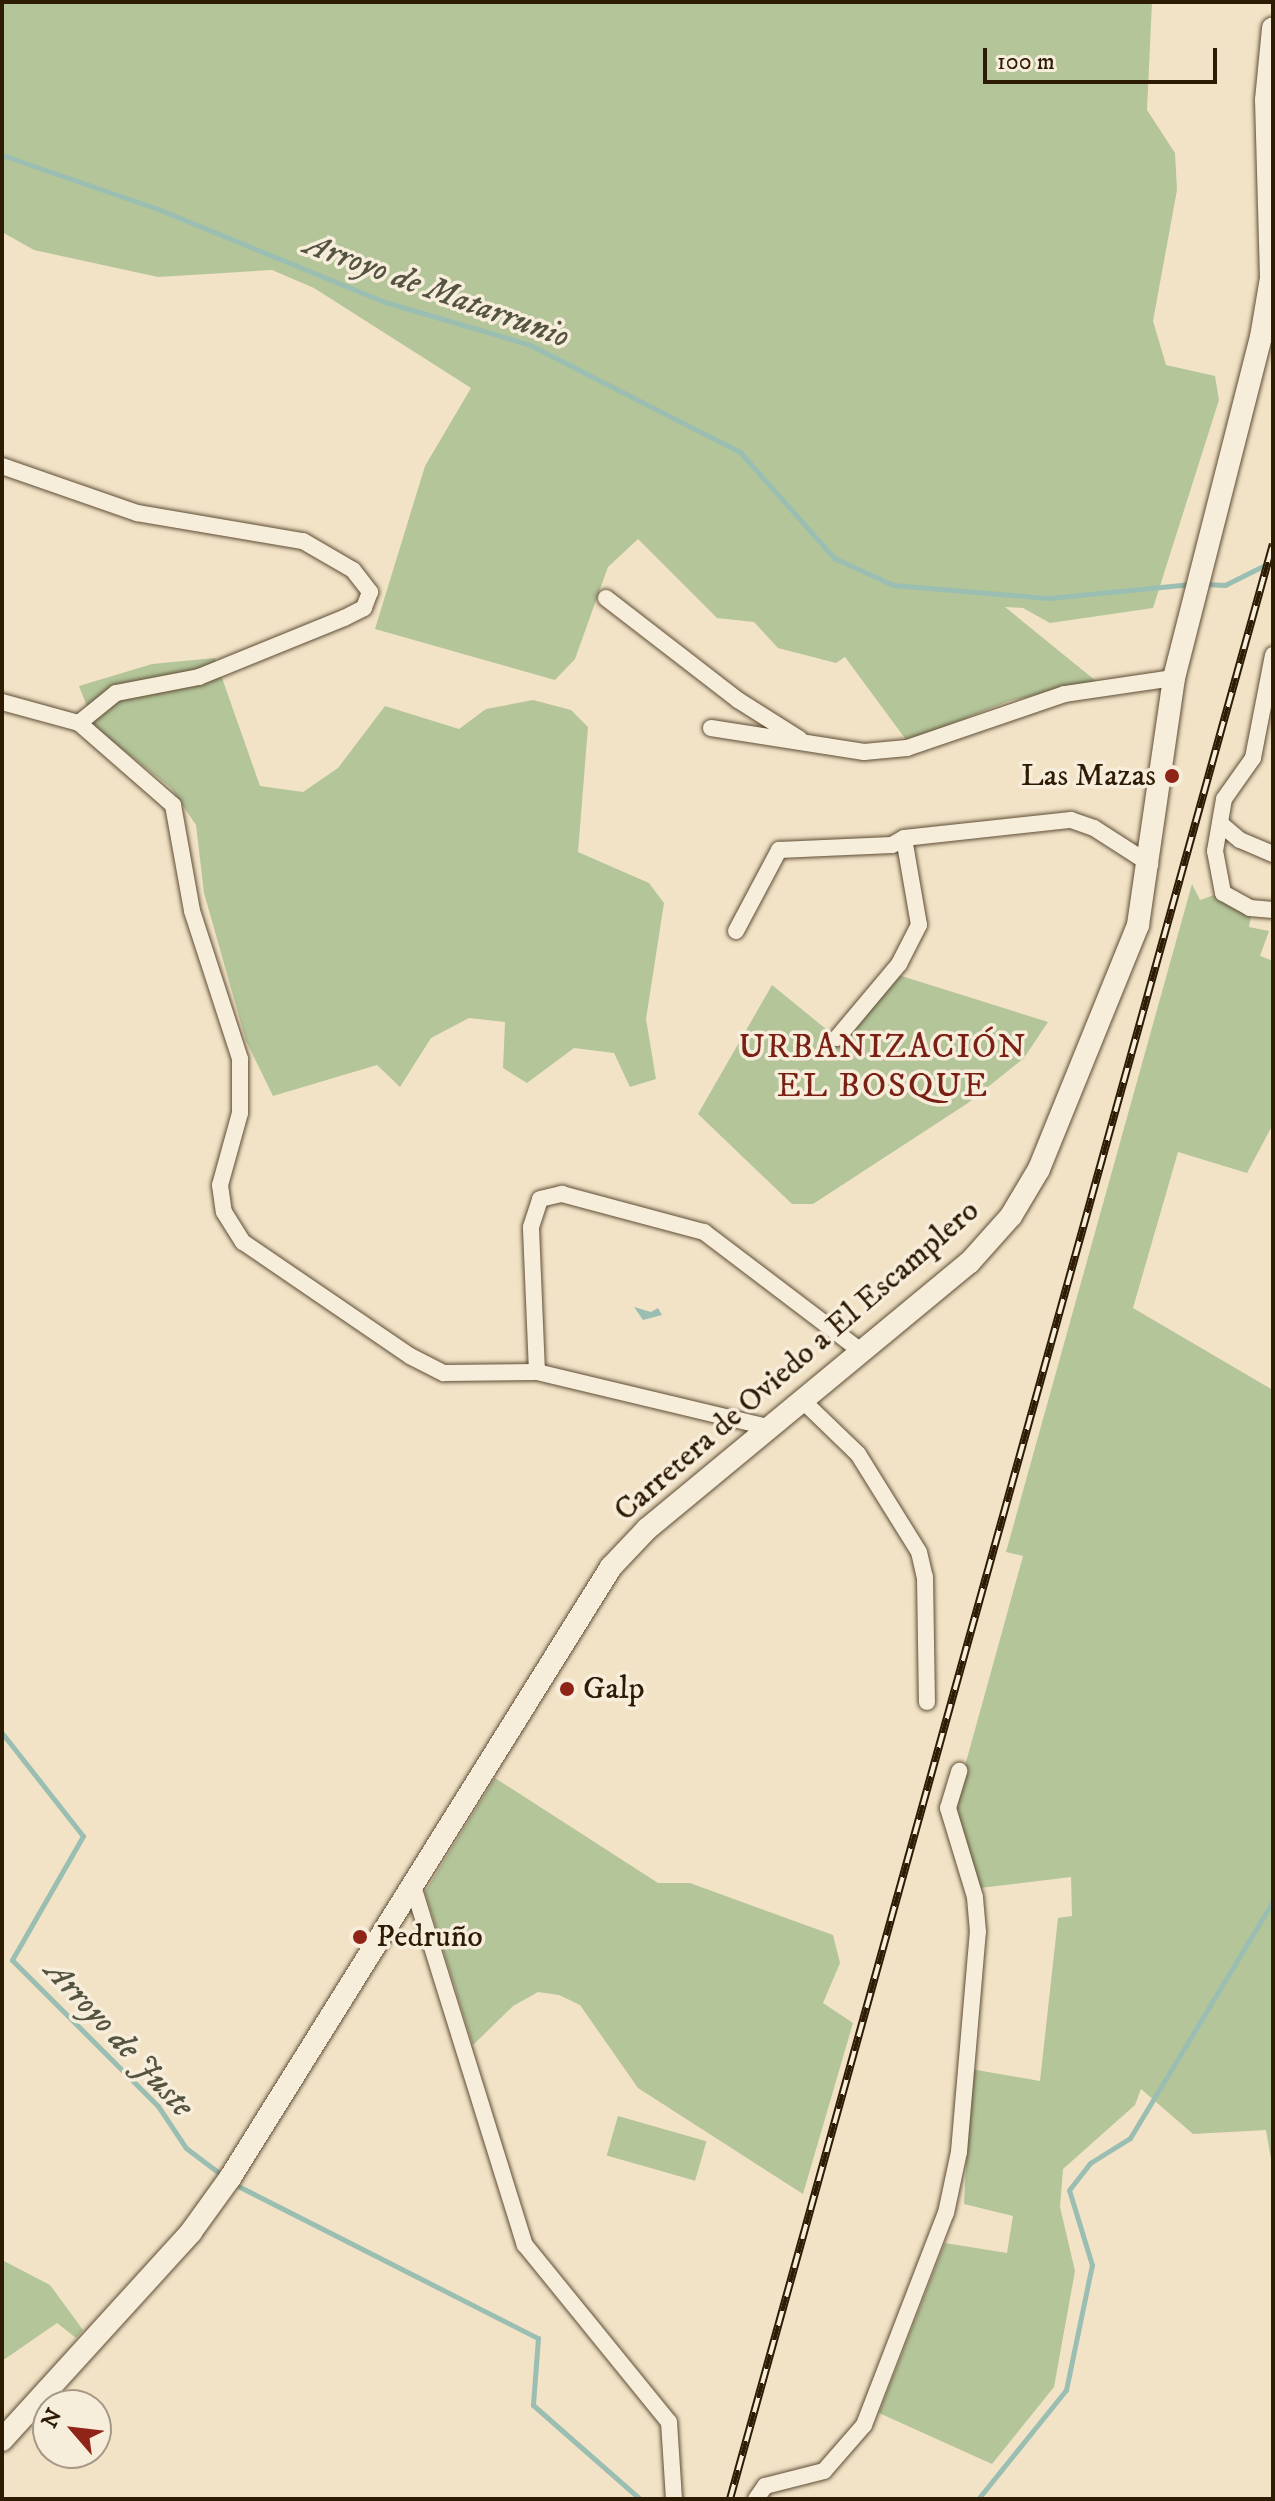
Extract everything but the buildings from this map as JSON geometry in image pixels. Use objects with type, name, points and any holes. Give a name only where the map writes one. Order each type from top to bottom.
[{"type":"street","name":"Carretera de Oviedo a El Escamplero","points":[[2,2440],[191,2232],[611,1567],[647,1529],[969,1263],[1011,1216],[1039,1169],[1122,975],[1150,864],[1174,678],[1194,584],[1261,337],[1271,278],[1266,100],[1273,28]]},
{"type":"street","points":[[2,466],[137,513],[303,541],[353,570],[370,592],[364,608],[344,618],[199,677],[116,693],[79,723]]},
{"type":"street","points":[[606,598],[738,700],[809,744]]},
{"type":"street","points":[[1273,655],[1253,758],[1224,799],[1222,825],[1215,851],[1223,893],[1250,908],[1273,910]]},
{"type":"street","points":[[711,728],[864,752],[907,748],[1065,694],[1174,678]]},
{"type":"street","points":[[2,702],[79,723],[173,805],[192,911],[240,1059],[240,1113],[220,1185],[224,1212],[243,1242],[410,1356],[444,1373],[537,1372],[768,1427]]},
{"type":"street","points":[[736,931],[779,850],[892,845],[904,838],[1071,820],[1094,828],[1150,864]]},
{"type":"street","points":[[1222,825],[1240,840],[1273,854]]},
{"type":"street","points":[[837,1038],[899,964],[919,925],[904,838]]},
{"type":"street","points":[[537,1372],[531,1227],[540,1199],[562,1194],[704,1232],[861,1351]]},
{"type":"street","points":[[801,1399],[858,1454],[919,1552],[925,1577],[927,1702]]},
{"type":"street","points":[[756,2499],[765,2486],[824,2471],[864,2425],[946,2213],[959,2152],[978,1932],[975,1897],[948,1808],[959,1771]]},
{"type":"street","points":[[412,1883],[525,2245],[669,2422],[674,2499]]},
{"type":"green space","points":[[2,2],[1152,2],[1147,110],[1175,153],[1177,190],[1153,321],[1166,365],[1215,376],[1219,400],[1153,608],[1050,623],[1023,608],[1005,607],[1096,681],[1009,701],[907,741],[845,657],[836,663],[778,648],[754,622],[717,618],[638,539],[608,567],[575,659],[555,680],[375,629],[425,466],[471,388],[314,288],[272,270],[158,277],[34,250],[2,232]]},
{"type":"green space","points":[[215,658],[260,786],[303,792],[338,768],[385,706],[459,729],[486,709],[533,700],[571,710],[588,727],[578,852],[649,883],[664,903],[646,1019],[656,1079],[630,1087],[614,1053],[574,1048],[527,1083],[503,1068],[505,1022],[469,1018],[431,1038],[400,1087],[377,1065],[273,1096],[246,1041],[204,893],[196,825],[171,788],[95,727],[79,686],[152,664]]},
{"type":"green space","points":[[1192,884],[1200,900],[1217,894],[1251,916],[1249,927],[1269,931],[1260,956],[1273,961],[1273,1124],[1247,1173],[1178,1152],[1133,1308],[1273,1390],[1273,2171],[1266,2130],[1193,2134],[1141,2089],[1135,2105],[1063,2169],[1060,2207],[1075,2271],[1054,2387],[992,2464],[879,2413],[945,2243],[1007,2253],[1013,2216],[964,2204],[971,2069],[1040,2081],[1058,1918],[1072,1916],[1071,1877],[980,1888],[955,1802],[1023,1556],[1006,1552]]},
{"type":"green space","points":[[892,973],[1048,1022],[1024,1058],[968,1103],[813,1204],[792,1204],[698,1114],[772,985],[837,1038]]},
{"type":"green space","points":[[495,1778],[658,1883],[690,1883],[833,1935],[840,1963],[823,2003],[853,2023],[803,2194],[638,2088],[580,2005],[559,1995],[538,1992],[513,2006],[473,2045],[425,1892]]},
{"type":"green space","points":[[618,2116],[706,2141],[695,2181],[607,2155]]},
{"type":"green space","points":[[2,2260],[50,2285],[83,2330],[76,2338],[57,2323],[2,2361]]},
{"type":"water","points":[[634,1307],[651,1312],[658,1308],[662,1315],[643,1320]]},
{"type":"waterway","name":"Arroyo de Matarrunio","points":[[2,155],[158,209],[385,302],[528,344],[740,452],[834,558],[893,585],[1049,598],[1191,584]]},
{"type":"waterway","name":"Arroyo de Matarrunio","points":[[1205,584],[1225,585],[1273,561]]},
{"type":"waterway","name":"Arroyo de Juste","points":[[2,1733],[83,1836],[12,1960],[158,2106],[186,2148],[217,2171]]},
{"type":"waterway","points":[[978,2499],[1066,2390],[1092,2265],[1069,2190],[1090,2163],[1130,2138],[1273,1901]]},
{"type":"waterway","name":"Arroyo de Juste","points":[[240,2187],[538,2338],[533,2405],[640,2499]]},
{"type":"railway","points":[[730,2499],[1273,544]]},
{"type":"place","name":"Las Mazas","points":[[1172,776]]},
{"type":"place","name":"Galp","points":[[567,1689]]},
{"type":"place","name":"Pedruño","points":[[360,1937]]},
{"type":"district","name":"URBANIZACIÓN EL BOSQUE","points":[[883,1066]]}]
